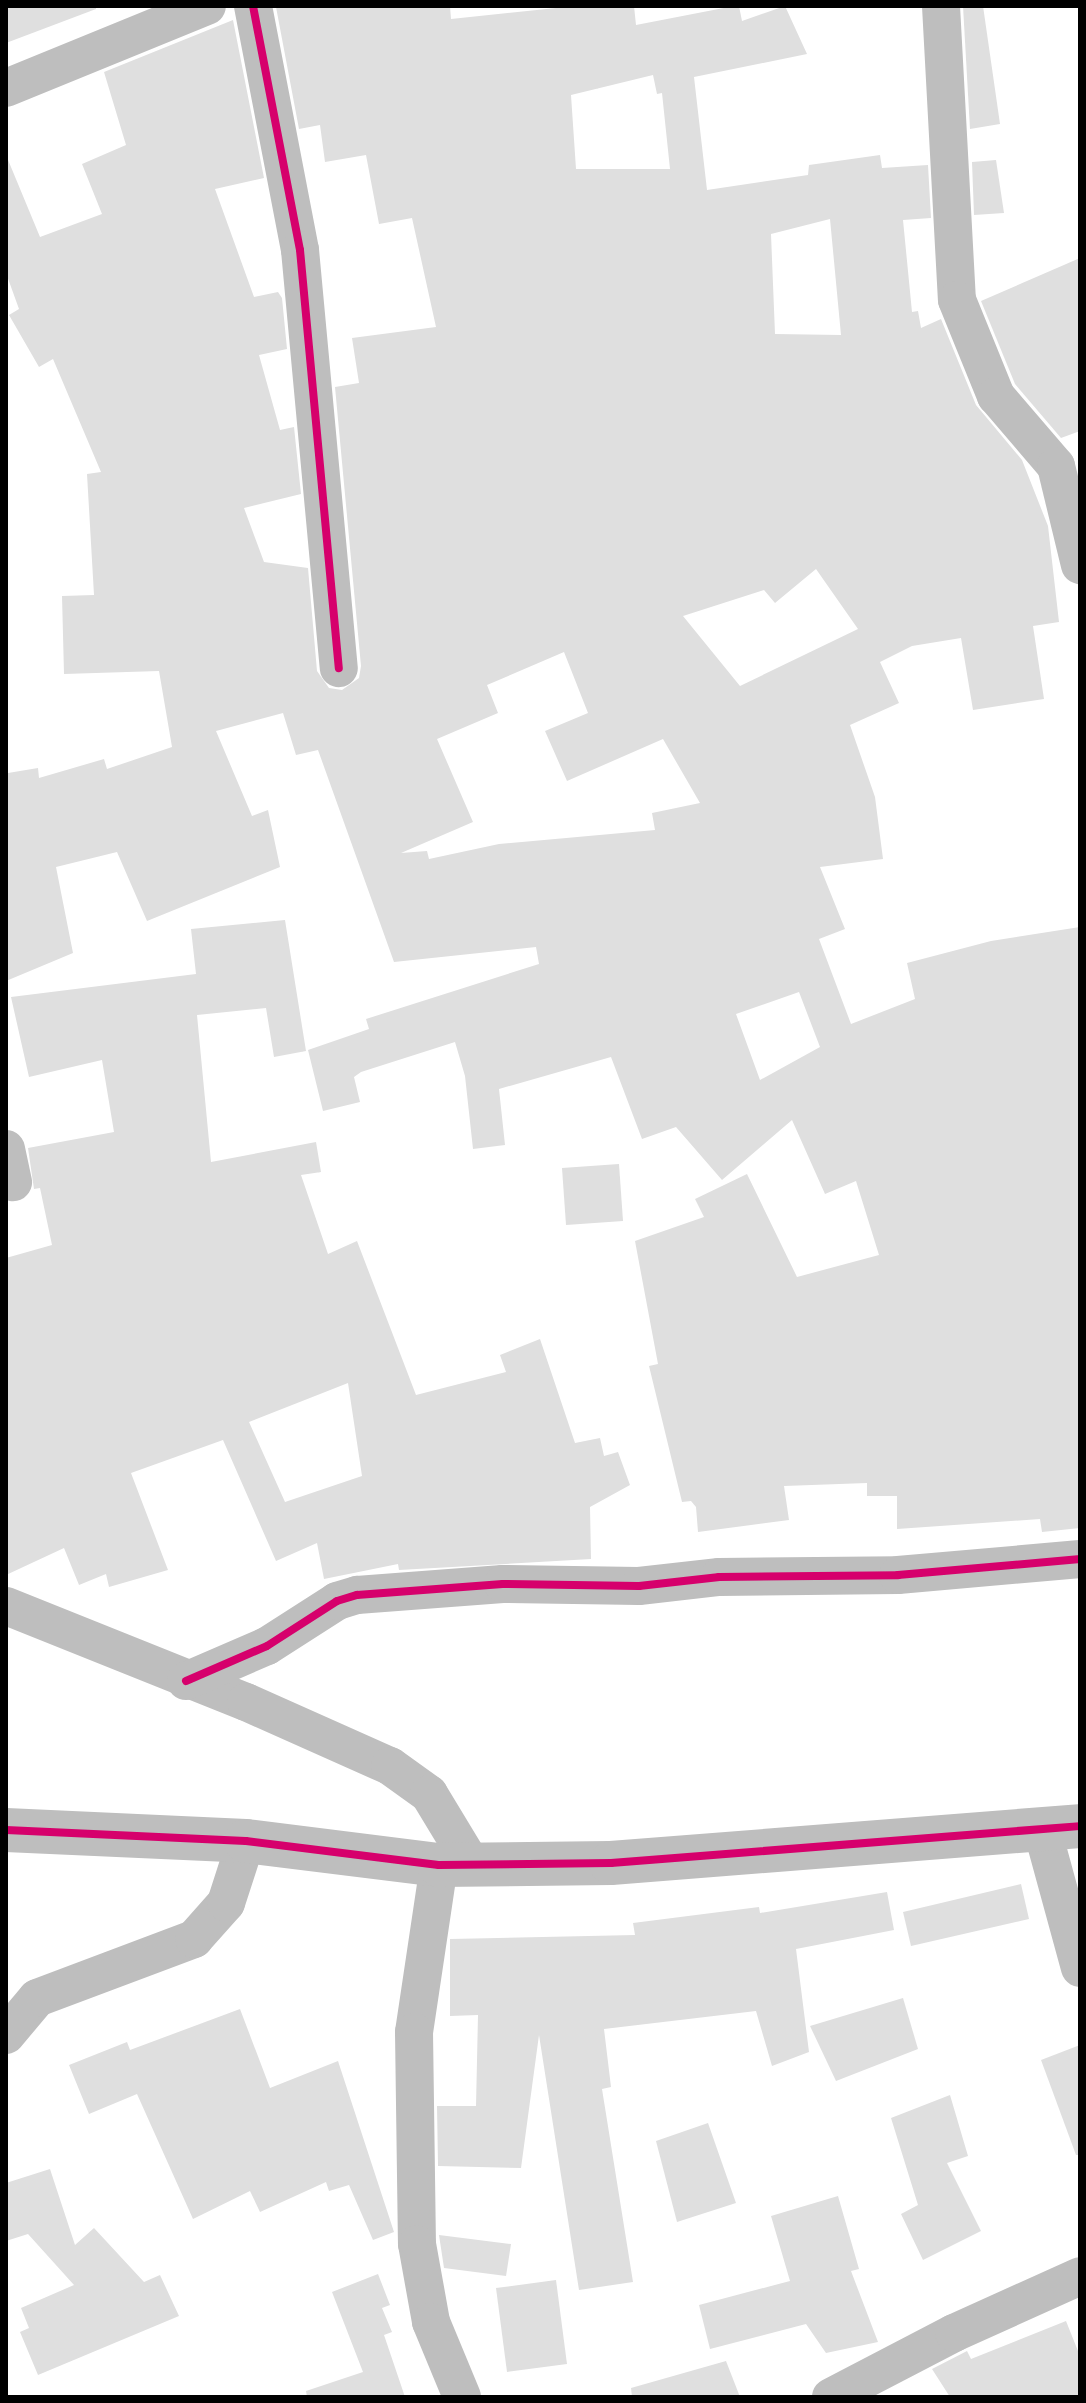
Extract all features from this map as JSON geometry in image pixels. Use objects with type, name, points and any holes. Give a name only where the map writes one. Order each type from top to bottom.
[{"type":"street","points":[[6,88],[207,6]]},
{"type":"street","points":[[253,6],[300,250],[339,668]]},
{"type":"street","points":[[941,6],[957,300],[996,396],[1056,466],[1080,565]]},
{"type":"street","points":[[186,1681],[267,1646],[337,1601],[357,1595],[503,1584],[639,1586],[719,1577],[898,1575],[1080,1559]]},
{"type":"street","points":[[6,1606],[186,1681],[246,1702],[390,1766],[429,1794],[456,1865],[414,2032],[417,2244],[431,2322],[462,2397]]},
{"type":"street","points":[[6,1830],[246,1841],[456,1865],[611,1863],[1061,1828],[1080,1968]]},
{"type":"street","points":[[6,2035],[37,1998],[194,1939],[226,1903],[246,1841]]},
{"type":"street","points":[[831,2397],[954,2333],[1080,2276]]},
{"type":"building","points":[[6,6],[96,6],[96,9],[6,43]]},
{"type":"building","points":[[450,6],[451,19],[575,6],[634,6],[636,25],[734,6],[739,6],[742,21],[785,6],[807,54],[694,77],[707,190],[808,175],[809,165],[880,155],[882,168],[928,165],[931,218],[903,220],[912,312],[918,311],[921,328],[941,319],[976,405],[1022,460],[1048,526],[1059,622],[1033,626],[1044,699],[973,710],[961,638],[912,646],[880,662],[899,703],[850,725],[875,797],[883,859],[820,867],[845,929],[819,939],[851,1024],[915,999],[907,963],[991,941],[1080,927],[1080,1528],[1042,1532],[1040,1519],[897,1529],[897,1496],[867,1496],[867,1483],[784,1486],[789,1520],[698,1532],[696,1507],[691,1501],[682,1502],[649,1366],[658,1364],[635,1241],[704,1217],[695,1199],[747,1174],[797,1277],[879,1255],[856,1181],[825,1194],[792,1120],[722,1180],[676,1127],[642,1139],[611,1057],[499,1089],[505,1145],[473,1149],[465,1076],[455,1042],[361,1072],[354,1077],[360,1102],[323,1111],[308,1050],[369,1029],[366,1019],[539,964],[536,947],[394,962],[318,750],[296,755],[283,713],[216,731],[252,816],[268,810],[280,867],[147,921],[117,852],[56,867],[73,953],[6,981],[8,773],[38,768],[39,778],[104,759],[107,769],[172,747],[159,671],[64,674],[62,596],[94,595],[87,474],[101,472],[53,359],[39,367],[9,315],[19,309],[6,273],[6,155],[40,237],[102,214],[82,164],[126,145],[104,72],[233,20],[264,178],[215,189],[254,297],[278,292],[282,298],[287,349],[259,355],[280,430],[294,427],[301,494],[244,508],[264,562],[308,568],[317,671],[329,688],[342,690],[359,678],[361,666],[335,387],[359,383],[352,338],[436,327],[412,218],[379,224],[366,155],[325,162],[320,125],[299,129],[276,7]],"holes":[[[653,75],[657,94],[662,93],[670,169],[576,169],[571,95]],[[830,219],[841,335],[775,334],[771,234]],[[816,569],[858,629],[740,686],[683,616],[764,590],[775,603]],[[564,652],[588,713],[545,731],[567,781],[663,739],[700,803],[652,813],[655,830],[499,844],[429,859],[427,851],[401,853],[473,822],[437,739],[498,713],[487,685]],[[799,992],[820,1047],[760,1080],[736,1014]]]},
{"type":"building","points":[[963,6],[983,6],[1000,124],[970,129]]},
{"type":"building","points":[[996,160],[1004,213],[974,215],[972,162]]},
{"type":"building","points":[[1080,258],[1080,431],[1061,438],[1015,384],[981,301]]},
{"type":"building","points":[[285,920],[306,1051],[274,1057],[266,1008],[197,1015],[211,1162],[316,1142],[321,1172],[301,1175],[328,1254],[357,1241],[416,1395],[506,1372],[500,1355],[540,1339],[575,1443],[600,1438],[604,1456],[618,1452],[630,1485],[590,1507],[591,1559],[399,1570],[398,1564],[324,1579],[317,1543],[276,1561],[223,1440],[131,1473],[168,1570],[109,1587],[106,1574],[79,1585],[64,1548],[6,1575],[6,1258],[52,1245],[40,1188],[34,1189],[28,1148],[114,1132],[102,1060],[29,1077],[11,997],[196,974],[191,929]],"holes":[[[348,1383],[362,1476],[285,1502],[249,1422]]]},
{"type":"building","points":[[619,1164],[623,1221],[566,1225],[562,1168]]},
{"type":"building","points":[[1021,1884],[1029,1919],[911,1946],[903,1912]]},
{"type":"building","points":[[887,1892],[894,1930],[796,1949],[809,2052],[772,2066],[756,2011],[604,2029],[611,2087],[602,2089],[633,2282],[579,2290],[539,2035],[521,2168],[438,2166],[437,2106],[476,2106],[478,2015],[450,2016],[450,1939],[635,1935],[633,1923],[759,1907],[760,1913]]},
{"type":"building","points":[[903,1998],[918,2049],[836,2081],[810,2026]]},
{"type":"building","points":[[240,2009],[270,2088],[338,2061],[394,2232],[373,2240],[349,2185],[329,2191],[326,2182],[260,2212],[250,2191],[193,2219],[137,2094],[89,2114],[69,2065],[127,2042],[130,2050]]},
{"type":"building","points":[[1080,2045],[1080,2155],[1076,2155],[1041,2060]]},
{"type":"building","points":[[950,2095],[968,2156],[947,2163],[981,2231],[923,2260],[901,2214],[918,2205],[891,2118]]},
{"type":"building","points":[[708,2123],[736,2203],[677,2222],[656,2141]]},
{"type":"building","points":[[50,2169],[75,2245],[94,2228],[144,2282],[160,2275],[179,2316],[38,2375],[20,2332],[29,2328],[21,2308],[74,2285],[28,2234],[6,2241],[6,2183]]},
{"type":"building","points":[[838,2196],[859,2269],[851,2271],[878,2342],[826,2353],[806,2324],[710,2349],[699,2305],[790,2281],[771,2216]]},
{"type":"building","points":[[439,2235],[511,2244],[506,2276],[444,2268]]},
{"type":"building","points":[[378,2274],[390,2305],[382,2308],[392,2332],[384,2335],[405,2397],[307,2397],[306,2391],[363,2372],[332,2292]]},
{"type":"building","points":[[556,2280],[567,2364],[507,2372],[496,2288]]},
{"type":"building","points":[[1066,2321],[1080,2356],[1080,2397],[950,2397],[932,2369],[967,2351],[971,2359]]},
{"type":"building","points":[[726,2361],[740,2397],[632,2397],[631,2388]]},
{"type":"cycle path","points":[[253,6],[300,250],[339,668]]},
{"type":"cycle path","points":[[186,1681],[267,1646],[337,1601],[357,1595],[503,1584],[639,1586],[719,1577],[898,1575],[1080,1559]]},
{"type":"cycle path","points":[[6,1830],[246,1841],[439,1865],[611,1863],[1080,1826]]}]
